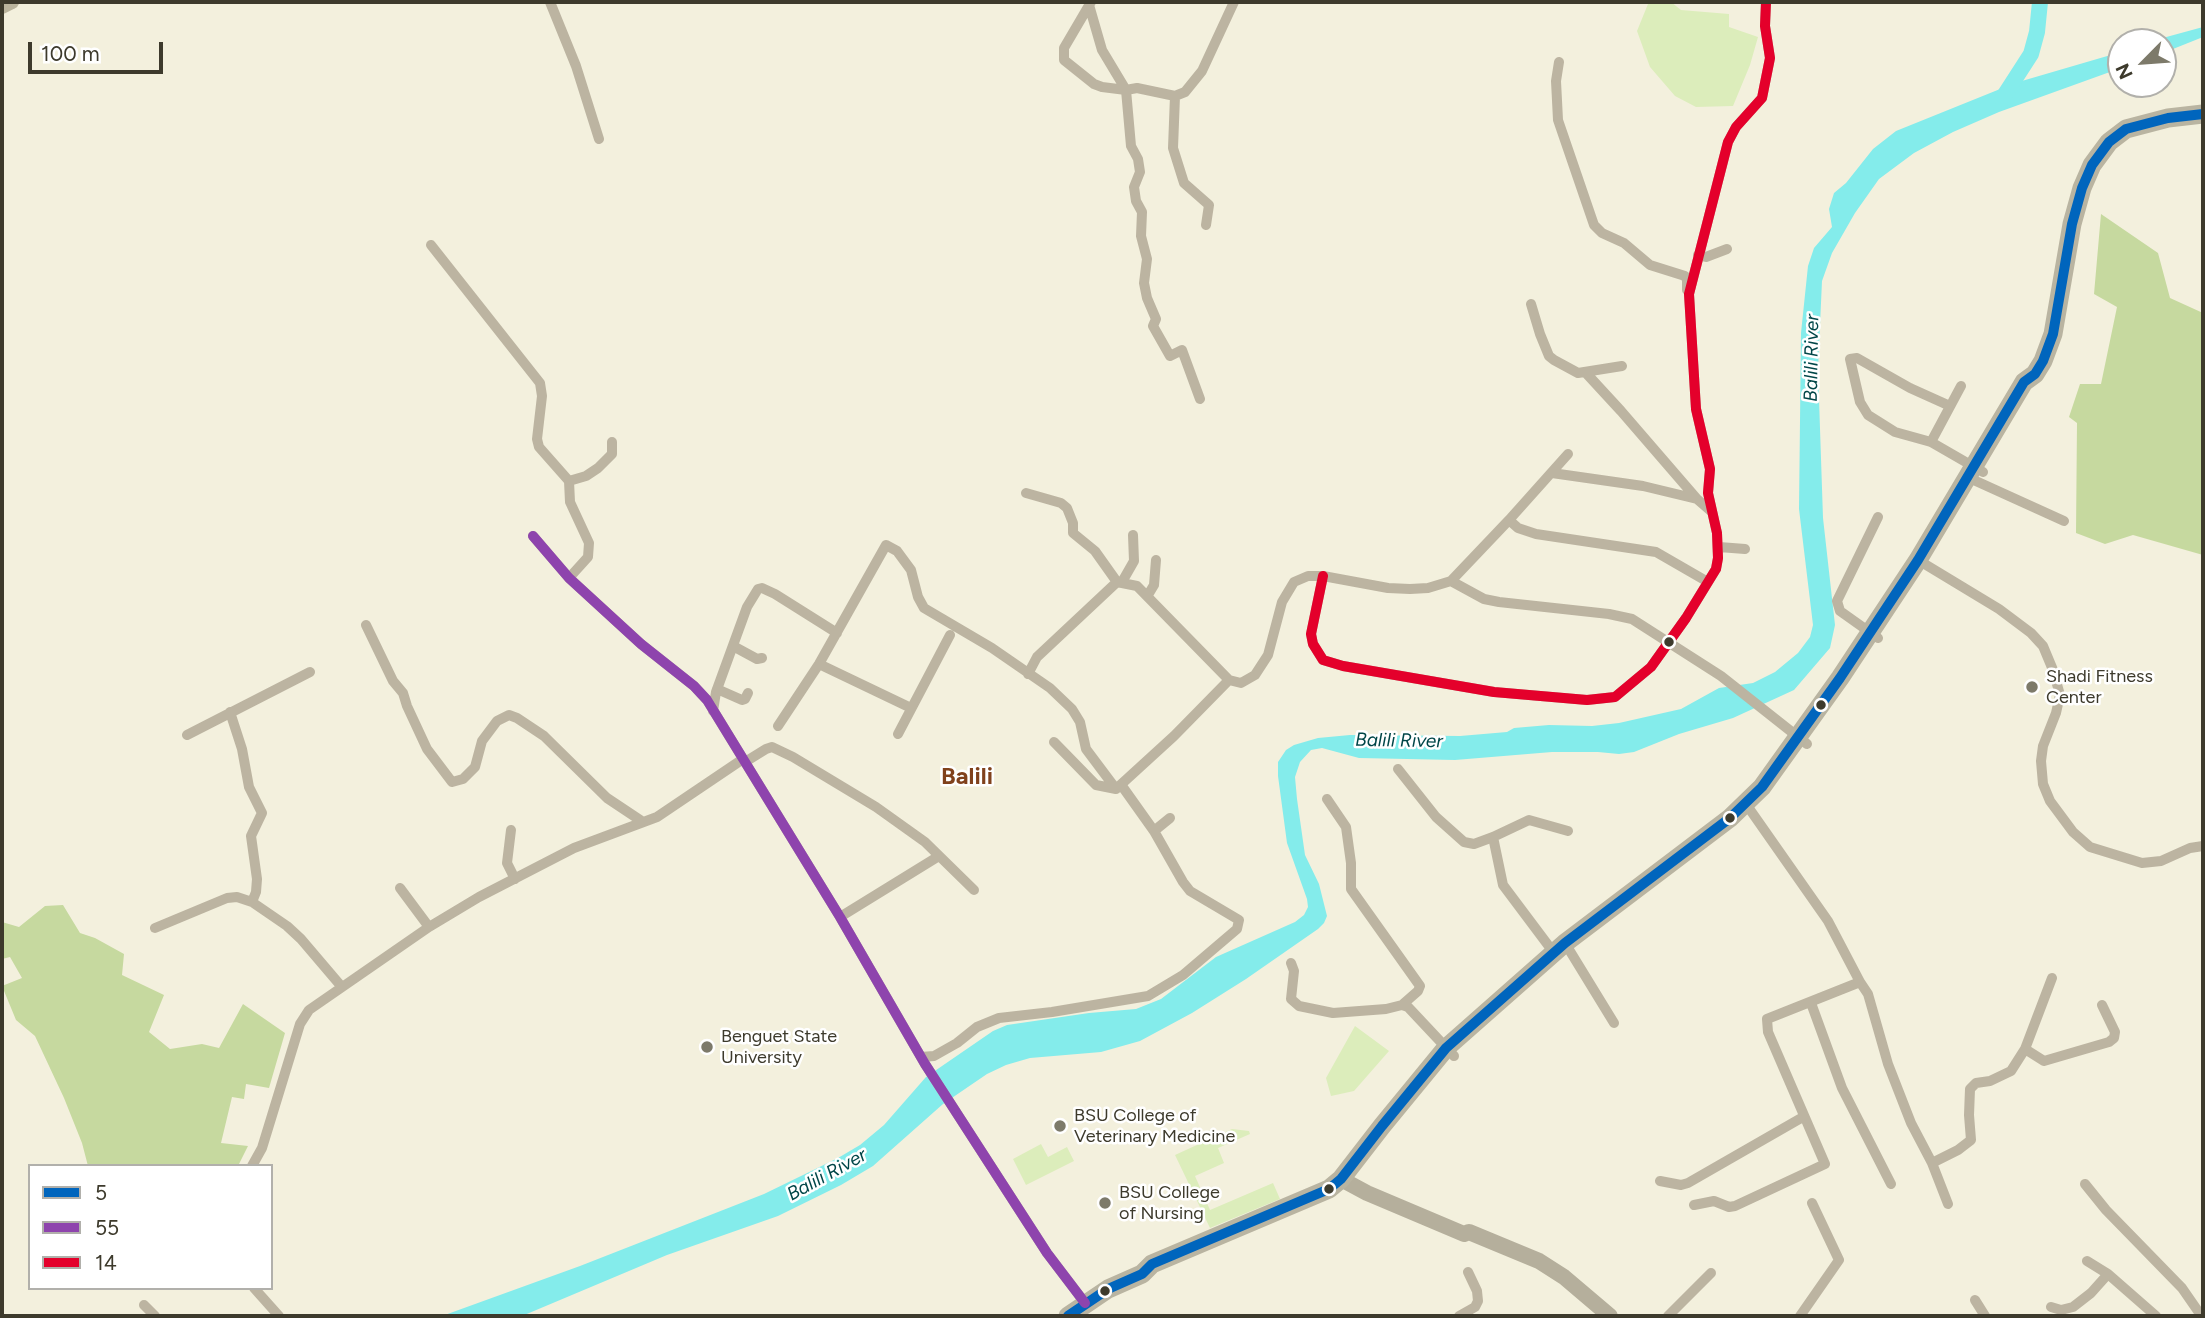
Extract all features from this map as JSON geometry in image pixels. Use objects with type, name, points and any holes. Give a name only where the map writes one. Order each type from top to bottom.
[{"type":"highway","points":[[1068,1316],[1108,1289],[1142,1274],[1152,1264],[1320,1194],[1348,1178],[1382,1126],[1450,1052],[1563,949],[1770,794],[1923,563],[1975,475],[2024,382],[2035,374],[2049,348],[2072,225],[2086,175],[2092,165],[2109,142],[2126,129],[2168,118],[2203,114]]},
{"type":"main road","points":[[2,7],[12,2]]},
{"type":"main road","points":[[1348,1178],[1367,1193],[1550,1267],[1572,1282],[1610,1316]]},
{"type":"street","points":[[550,2],[576,66],[599,139]]},
{"type":"street","points":[[1090,3],[1064,48],[1064,60],[1094,84],[1126,90],[1137,88],[1175,96],[1185,92],[1202,71],[1234,2]]},
{"type":"street","points":[[1689,294],[1728,142],[1736,127],[1762,98],[1770,58],[1765,26],[1766,2]]},
{"type":"street","points":[[1090,3],[1102,50],[1126,90],[1131,146],[1138,159],[1140,172],[1134,187],[1136,201],[1142,212],[1141,236],[1147,258],[1144,283],[1156,319],[1153,326],[1170,356],[1182,350],[1200,399]]},
{"type":"street","points":[[1323,576],[1311,625],[1313,644],[1323,660],[1360,675],[1494,692],[1603,700],[1615,697],[1651,667],[1716,569],[1719,547],[1708,493],[1710,469],[1696,409],[1689,294],[1685,276],[1650,265],[1625,243],[1602,233],[1594,225],[1558,120],[1556,81],[1559,62]]},
{"type":"street","points":[[1175,96],[1173,148],[1184,183],[1209,205],[1206,225]]},
{"type":"street","points":[[431,245],[537,378],[542,389],[537,439],[539,447],[569,481],[570,502],[590,550],[588,557],[569,578]]},
{"type":"street","points":[[1698,255],[1706,257],[1727,249]]},
{"type":"street","points":[[1531,304],[1549,356],[1578,373],[1622,366]]},
{"type":"street","points":[[1950,406],[1910,388],[1857,358],[1850,359],[1860,402],[1868,415],[1895,432],[1931,442],[1975,475],[2064,521]]},
{"type":"street","points":[[1586,373],[1696,499],[1712,512]]},
{"type":"street","points":[[1931,442],[1961,386]]},
{"type":"street","points":[[569,481],[586,476],[598,468],[612,454],[612,442]]},
{"type":"street","points":[[1026,492],[1061,503],[1067,508],[1073,523],[1073,533],[1095,551],[1120,582],[1137,586],[1229,680],[1241,683],[1248,681],[1268,655],[1282,601],[1294,582],[1308,576],[1323,576],[1388,588],[1428,588],[1451,581],[1568,454]]},
{"type":"street","points":[[1552,472],[1643,486],[1696,499]]},
{"type":"street","points":[[1874,636],[1839,611],[1837,601],[1878,517]]},
{"type":"street","points":[[1509,520],[1518,528],[1536,534],[1656,552],[1707,582]]},
{"type":"street","points":[[1028,674],[1037,657],[1120,582],[1134,562],[1133,534]]},
{"type":"street","points":[[533,536],[569,578],[640,644],[694,686],[713,711],[840,917],[923,1060],[1047,1253],[1085,1303]]},
{"type":"street","points":[[1719,547],[1745,549]]},
{"type":"street","points":[[778,726],[819,664],[884,549],[897,551],[911,570],[918,597],[924,608],[992,648],[1050,688],[1072,709],[1080,722],[1086,749],[1154,831],[1172,867],[1190,891],[1239,920],[1233,934],[1183,975],[1148,996],[999,1018],[976,1027],[957,1043],[923,1060]]},
{"type":"street","points":[[1147,595],[1154,585],[1156,560]]},
{"type":"street","points":[[1923,563],[2000,609],[2043,646],[2060,695],[2043,746],[2043,783],[2050,801],[2073,832],[2090,848],[2142,863],[2161,861],[2190,848],[2203,846]]},
{"type":"street","points":[[1451,581],[1484,599],[1632,619],[1721,676],[1803,741]]},
{"type":"street","points":[[713,711],[717,690],[733,646],[754,592],[758,589],[766,590],[837,633]]},
{"type":"street","points":[[366,625],[393,681],[403,693],[427,748],[452,782],[463,779],[475,768],[482,741],[497,721],[509,715],[544,736],[607,798],[643,822]]},
{"type":"street","points":[[898,734],[950,635]]},
{"type":"street","points":[[733,646],[757,659],[762,658]]},
{"type":"street","points":[[819,664],[911,708]]},
{"type":"street","points":[[187,735],[310,672]]},
{"type":"street","points":[[1119,788],[1229,680]]},
{"type":"street","points":[[717,690],[742,700],[748,692]]},
{"type":"street","points":[[230,712],[242,749],[248,787],[262,813],[251,835],[257,879],[252,902]]},
{"type":"street","points":[[1054,742],[1096,785],[1119,788]]},
{"type":"street","points":[[253,1164],[262,1148],[300,1024],[309,1010],[429,927],[479,897],[574,848],[657,817],[765,749],[776,748],[876,807],[925,842],[974,890]]},
{"type":"street","points":[[1398,769],[1436,817],[1460,840],[1474,844],[1529,820],[1568,831]]},
{"type":"street","points":[[1291,963],[1294,971],[1291,999],[1299,1006],[1333,1013],[1386,1009],[1402,1005],[1420,986],[1351,889],[1346,827],[1327,799]]},
{"type":"street","points":[[1750,807],[1839,939],[1868,994],[1888,1064],[1911,1123],[1932,1163],[1948,1204]]},
{"type":"street","points":[[1154,831],[1170,818]]},
{"type":"street","points":[[511,830],[507,863],[515,879]]},
{"type":"street","points":[[1493,837],[1503,885],[1563,949],[1614,1023]]},
{"type":"street","points":[[840,917],[939,856]]},
{"type":"street","points":[[400,888],[429,927]]},
{"type":"street","points":[[155,928],[227,898],[237,897],[252,902],[301,939],[341,986]]},
{"type":"street","points":[[1932,1163],[1971,1140],[1969,1115],[1972,1086],[2004,1076],[2011,1071],[2025,1049],[2052,978]]},
{"type":"street","points":[[1694,1205],[1714,1201],[1729,1207],[1735,1206],[1825,1164],[1803,1117],[1766,1023],[1770,1017],[1860,982]]},
{"type":"street","points":[[1811,1003],[1842,1088],[1891,1184]]},
{"type":"street","points":[[1402,1005],[1408,1007],[1450,1052]]},
{"type":"street","points":[[2025,1049],[2044,1061],[2109,1042],[2114,1038],[2115,1032],[2102,1005]]},
{"type":"street","points":[[1660,1181],[1681,1185],[1688,1183],[1803,1117]]},
{"type":"street","points":[[2085,1184],[2106,1210],[2182,1288],[2200,1313]]},
{"type":"street","points":[[1800,1316],[1839,1260],[1812,1203]]},
{"type":"street","points":[[2087,1261],[2108,1274],[2156,1316]]},
{"type":"street","points":[[1459,1316],[1475,1307],[1478,1301],[1477,1291],[1468,1272]]},
{"type":"street","points":[[1668,1316],[1711,1273]]},
{"type":"street","points":[[2051,1307],[2061,1310],[2073,1307],[2091,1293],[2108,1274]]},
{"type":"street","points":[[256,1290],[279,1316]]},
{"type":"street","points":[[1975,1300],[1985,1316]]},
{"type":"street","points":[[144,1305],[155,1316]]},
{"type":"green space","points":[[1671,2],[1681,10],[1729,14],[1729,27],[1758,37],[1733,106],[1696,107],[1675,96],[1650,67],[1637,31],[1648,4]]},
{"type":"green space","points":[[2101,214],[2158,253],[2170,298],[2203,313],[2203,555],[2133,535],[2105,544],[2076,533],[2077,423],[2069,417],[2080,384],[2101,384],[2117,307],[2094,294]]},
{"type":"green space","points":[[63,905],[80,933],[124,954],[122,975],[164,995],[149,1032],[170,1049],[202,1044],[219,1048],[243,1004],[285,1033],[269,1088],[246,1084],[244,1099],[232,1097],[221,1143],[248,1146],[239,1164],[87,1164],[64,1098],[35,1036],[16,1020],[2,986],[22,978],[10,957],[2,959],[2,922],[19,927],[45,906]]},
{"type":"green space","points":[[1355,1026],[1389,1051],[1354,1091],[1331,1096],[1326,1078]]},
{"type":"green space","points":[[1232,1129],[1249,1131],[1250,1134],[1218,1148],[1224,1163],[1195,1176],[1210,1210],[1273,1183],[1280,1199],[1210,1228],[1175,1155]]},
{"type":"green space","points":[[1041,1144],[1048,1157],[1067,1147],[1074,1161],[1026,1185],[1013,1159]]},
{"type":"water","points":[[2203,27],[2203,37],[2177,47],[2177,34]]},
{"type":"water","name":"Balili River","points":[[2107,56],[2107,73],[1999,112],[1914,153],[1879,179],[1832,253],[1822,281],[1818,369],[1823,518],[1835,625],[1830,648],[1794,690],[1733,718],[1679,734],[1634,752],[1619,754],[1552,752],[1455,760],[1359,758],[1322,748],[1311,750],[1300,762],[1295,777],[1297,799],[1305,855],[1319,884],[1327,916],[1318,929],[1246,979],[1140,1041],[1101,1052],[1030,1058],[987,1074],[943,1104],[873,1166],[778,1216],[667,1255],[522,1316],[442,1316],[580,1266],[764,1194],[838,1158],[860,1145],[884,1125],[926,1077],[993,1031],[1007,1025],[1136,1009],[1161,999],[1216,957],[1295,922],[1304,915],[1308,907],[1287,843],[1278,776],[1278,762],[1286,750],[1294,745],[1318,738],[1350,735],[1460,736],[1549,725],[1592,726],[1619,723],[1681,709],[1719,688],[1753,683],[1775,672],[1798,653],[1810,637],[1813,625],[1799,509],[1801,333],[1808,266],[1814,248],[1832,227],[1829,209],[1834,193],[1846,183],[1873,149],[1896,131],[2015,83]]},
{"type":"waterway","points":[[2002,99],[2031,54],[2037,32],[2040,2]]},
{"type":"transit line","name":"14","points":[[1323,576],[1311,634],[1313,644],[1323,660],[1343,666],[1494,692],[1587,700],[1615,697],[1651,667],[1686,618],[1716,569],[1718,558],[1717,533],[1708,493],[1710,469],[1696,409],[1689,294],[1728,142],[1736,127],[1762,98],[1770,58],[1765,26],[1766,2]]},
{"type":"transit line","name":"5","points":[[1068,1316],[1108,1289],[1142,1274],[1152,1264],[1329,1189],[1341,1179],[1446,1048],[1565,943],[1730,818],[1762,787],[1840,678],[1918,560],[2024,382],[2035,374],[2043,361],[2053,334],[2072,224],[2092,165],[2109,142],[2126,129],[2168,118],[2203,114]]},
{"type":"transit line","name":"55","points":[[533,536],[569,578],[707,700],[840,917],[925,1064],[1047,1253],[1085,1303]]},
{"type":"place","name":"Shadi Fitness Center","points":[[2032,687]]},
{"type":"place","name":"Benguet State University","points":[[707,1047]]},
{"type":"place","name":"BSU College of Veterinary Medicine","points":[[1060,1126]]},
{"type":"place","name":"BSU College of Nursing","points":[[1105,1203]]},
{"type":"district","name":"Balili","points":[[967,777]]}]
